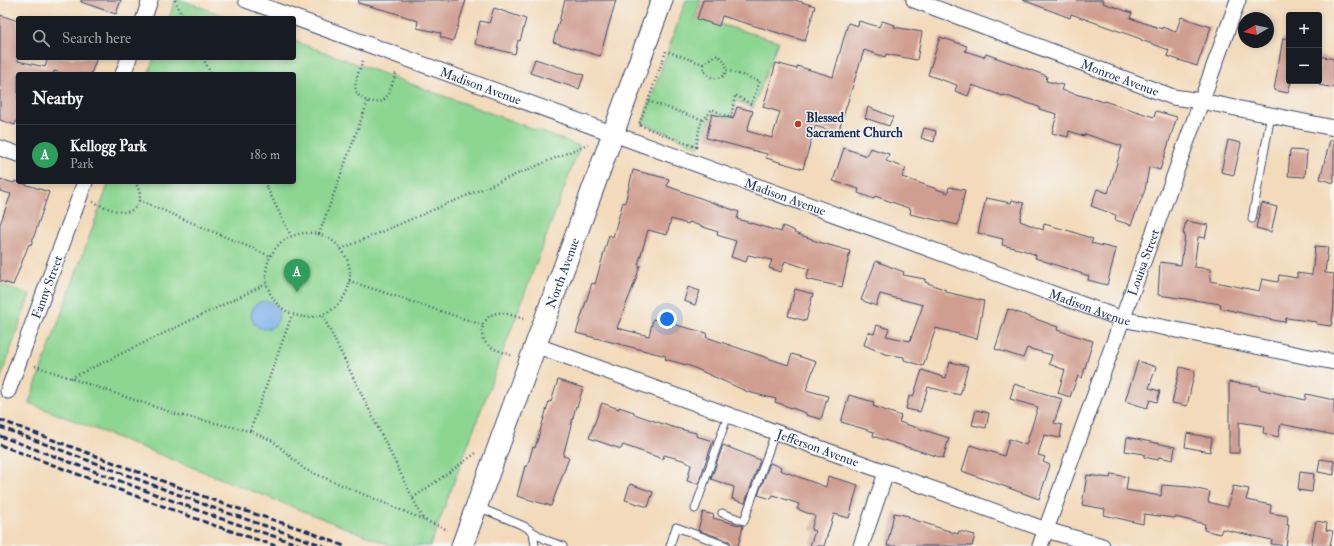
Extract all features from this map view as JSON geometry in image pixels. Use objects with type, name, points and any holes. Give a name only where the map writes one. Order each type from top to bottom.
[{"type":"main road","name":"North Avenue","points":[[462,546],[662,0]]},
{"type":"street","points":[[145,16],[150,0]]},
{"type":"street","name":"Madison Avenue","points":[[246,0],[290,16]]},
{"type":"street","name":"Monroe Avenue","points":[[914,0],[1173,97],[1201,101],[1334,128]]},
{"type":"street","name":"Louisa Street","points":[[1040,546],[1238,0]]},
{"type":"street","name":"Madison Avenue","points":[[296,18],[1122,319],[1334,362]]},
{"type":"street","points":[[124,72],[128,60]]},
{"type":"street","points":[[0,148],[16,153]]},
{"type":"street","name":"Fanny Street","points":[[8,391],[83,184]]},
{"type":"street","name":"Jefferson Avenue","points":[[535,345],[1046,530],[1102,546]]},
{"type":"street","points":[[861,546],[886,473]]},
{"type":"lane","points":[[1252,219],[1271,115]]},
{"type":"lane","points":[[694,509],[728,415]]},
{"type":"lane","points":[[722,513],[744,521],[775,433]]},
{"type":"lane","points":[[476,506],[533,532],[546,540],[563,546]]},
{"type":"lane","points":[[670,546],[676,527],[727,546]]},
{"type":"lane","points":[[533,532],[535,546]]},
{"type":"path","points":[[175,0],[183,16]]},
{"type":"path","points":[[703,64],[666,50],[639,125],[696,147],[700,125],[712,109],[731,118],[736,95],[751,104],[760,82],[726,70]]},
{"type":"path","points":[[715,55],[723,59],[726,66],[724,76],[717,79],[710,77],[704,71],[703,64],[715,55]]},
{"type":"path","points":[[204,60],[210,72]]},
{"type":"path","points":[[363,61],[355,87],[358,95],[368,101],[383,101],[389,93],[396,73]]},
{"type":"path","points":[[319,234],[368,101]]},
{"type":"path","points":[[648,101],[703,120]]},
{"type":"path","points":[[341,249],[588,144]]},
{"type":"path","points":[[93,202],[117,211],[128,212],[133,210],[139,200],[140,193],[136,184]]},
{"type":"path","points":[[265,184],[291,236]]},
{"type":"path","points":[[139,200],[270,256]]},
{"type":"path","points":[[305,233],[319,234],[331,240],[341,249],[348,260],[350,273],[349,281],[343,299],[334,309],[323,316],[308,318],[292,315],[281,309],[272,298],[266,284],[266,270],[270,256],[279,244],[291,236],[305,233]]},
{"type":"path","points":[[349,281],[483,325]]},
{"type":"path","points":[[71,378],[266,284]]},
{"type":"path","points":[[512,355],[489,346],[483,337],[483,325],[490,316],[498,313],[524,320]]},
{"type":"path","points":[[250,431],[292,315]]},
{"type":"path","points":[[323,316],[424,521]]},
{"type":"path","points":[[35,366],[179,415],[250,431],[273,441],[304,469],[448,530]]},
{"type":"path","points":[[413,498],[476,453]]},
{"type":"green space","points":[[175,0],[181,0],[225,16],[170,16]]},
{"type":"green space","points":[[686,0],[701,0],[695,17],[778,41],[753,108],[737,101],[731,118],[713,113],[699,147],[642,123]]},
{"type":"green space","points":[[296,42],[580,146],[430,546],[392,546],[29,403],[108,184],[296,184],[296,72],[149,72],[153,60],[296,60]]},
{"type":"green space","points":[[0,284],[30,294],[0,380]]},
{"type":"water","points":[[265,301],[275,305],[279,315],[275,325],[265,329],[255,325],[251,315],[255,305]]},
{"type":"building","points":[[81,0],[121,0],[116,14],[81,2]]},
{"type":"building","points":[[359,0],[466,0],[453,41],[440,37],[441,33],[417,28],[418,21],[358,3]]},
{"type":"building","points":[[565,0],[616,0],[600,56],[553,42]]},
{"type":"building","points":[[703,0],[795,0],[815,6],[805,41],[722,16],[719,26],[697,19]]},
{"type":"building","points":[[1023,0],[1104,0],[1103,3],[1132,13],[1130,18],[1162,29],[1162,27],[1176,32],[1181,17],[1211,27],[1197,66],[1167,56],[1169,50],[1141,39],[1071,14],[1070,18]]},
{"type":"building","points":[[494,8],[526,19],[520,41],[518,40],[515,54],[475,44],[480,21],[489,23]]},
{"type":"building","points":[[0,15],[16,20],[16,60],[18,61],[45,67],[47,60],[96,60],[92,72],[16,72],[16,122],[15,125],[0,120]]},
{"type":"building","points":[[859,21],[879,27],[882,21],[895,25],[894,27],[922,32],[917,60],[886,54],[885,57],[864,50],[838,133],[815,126],[803,169],[766,158],[767,154],[706,138],[712,114],[733,119],[737,107],[753,111],[747,131],[772,138],[780,112],[763,107],[776,63],[797,69],[797,66],[833,77],[848,23],[858,26]]},
{"type":"building","points":[[940,37],[967,46],[965,51],[984,57],[986,54],[1047,76],[1046,81],[1063,85],[1061,90],[1104,101],[1154,117],[1156,111],[1177,117],[1160,170],[1149,167],[1145,190],[1131,225],[1115,220],[1116,215],[1091,206],[1097,189],[1108,193],[1122,146],[1085,134],[1084,136],[1069,131],[1068,137],[1052,133],[1057,114],[972,85],[968,96],[955,91],[957,85],[928,75]]},
{"type":"building","points":[[1283,38],[1286,38],[1286,84],[1290,84],[1288,93],[1274,90]]},
{"type":"building","points":[[1322,57],[1334,59],[1334,88],[1319,85],[1322,84]]},
{"type":"building","points":[[535,59],[584,75],[579,89],[530,73]]},
{"type":"building","points":[[868,107],[893,117],[889,126],[865,118]]},
{"type":"building","points":[[924,128],[936,131],[934,142],[921,138]]},
{"type":"building","points":[[1228,140],[1241,143],[1234,175],[1221,172]]},
{"type":"building","points":[[1330,140],[1334,141],[1334,183],[1320,179]]},
{"type":"building","points":[[844,148],[867,156],[870,148],[889,154],[886,161],[906,168],[902,177],[948,193],[949,187],[965,190],[958,225],[910,214],[911,209],[875,196],[874,199],[858,193],[859,189],[833,181]]},
{"type":"building","points":[[1290,150],[1307,151],[1305,177],[1288,176]]},
{"type":"building","points":[[633,170],[669,179],[667,186],[739,212],[737,219],[781,232],[783,226],[795,231],[794,233],[812,240],[850,251],[842,287],[806,279],[809,269],[785,261],[781,272],[769,268],[772,260],[748,255],[746,262],[731,257],[736,241],[717,235],[718,232],[689,222],[688,224],[671,219],[667,235],[648,230],[638,265],[640,265],[636,279],[617,328],[649,336],[653,319],[707,333],[706,337],[788,365],[792,354],[816,362],[806,390],[828,396],[821,419],[806,415],[806,413],[775,402],[776,399],[748,392],[690,366],[665,359],[666,356],[576,333],[592,283],[595,284],[609,235],[613,237],[623,202],[625,203]]},
{"type":"building","points":[[0,179],[14,183],[15,181],[16,184],[24,184],[49,192],[31,245],[29,244],[13,285],[0,281],[0,224],[11,194],[0,191]]},
{"type":"building","points":[[986,198],[1011,203],[1012,200],[1024,203],[1020,221],[1043,230],[1044,224],[1070,231],[1093,239],[1091,243],[1116,249],[1107,285],[1088,280],[1089,276],[1035,258],[1036,255],[1023,250],[1002,245],[1003,239],[978,233]]},
{"type":"building","points":[[1262,203],[1277,207],[1271,232],[1256,228]]},
{"type":"building","points":[[1186,221],[1208,225],[1205,238],[1198,237],[1194,267],[1211,269],[1210,281],[1259,291],[1262,279],[1278,282],[1279,275],[1297,278],[1297,273],[1312,275],[1315,246],[1328,247],[1325,273],[1334,274],[1334,307],[1331,326],[1316,324],[1317,322],[1286,318],[1285,322],[1273,320],[1220,308],[1221,304],[1158,295],[1160,262],[1181,265],[1185,234],[1183,234]]},
{"type":"building","points":[[876,261],[904,272],[903,275],[925,279],[925,282],[946,290],[946,292],[984,301],[977,339],[936,328],[923,366],[904,360],[904,357],[885,354],[864,345],[868,332],[874,334],[877,325],[889,329],[886,336],[910,341],[923,305],[880,294],[876,306],[861,300]]},
{"type":"building","points":[[688,287],[700,291],[695,305],[684,301]]},
{"type":"building","points":[[795,289],[813,294],[806,321],[788,316]]},
{"type":"building","points":[[1008,309],[1058,327],[1057,330],[1093,341],[1082,378],[1078,376],[1070,397],[1058,393],[1065,370],[1049,364],[1052,355],[1027,348],[1023,358],[995,349]]},
{"type":"building","points":[[1138,361],[1156,367],[1149,388],[1160,391],[1157,402],[1150,400],[1147,408],[1125,401]]},
{"type":"building","points":[[950,362],[968,366],[960,395],[928,387],[920,412],[906,409],[909,396],[913,397],[922,370],[946,378]]},
{"type":"building","points":[[1180,367],[1195,371],[1187,406],[1172,403]]},
{"type":"building","points":[[558,380],[583,388],[577,407],[576,406],[563,456],[569,458],[551,506],[517,496],[525,466],[527,467],[533,447],[535,448],[549,401],[551,402]]},
{"type":"building","points":[[1229,382],[1259,386],[1259,389],[1305,400],[1306,394],[1334,400],[1334,435],[1281,424],[1278,437],[1263,433],[1264,426],[1239,422],[1239,453],[1229,453]]},
{"type":"building","points":[[1014,384],[1062,399],[1054,423],[1062,425],[1060,438],[1044,435],[1038,455],[1045,457],[1043,462],[1050,465],[1039,499],[962,471],[970,445],[1004,456],[1009,439],[1026,445],[1038,407],[1010,399]]},
{"type":"building","points":[[849,395],[874,402],[873,406],[901,416],[899,422],[949,438],[943,458],[887,441],[873,436],[874,432],[841,422]]},
{"type":"building","points":[[602,403],[634,412],[634,414],[672,427],[696,433],[696,436],[713,441],[698,484],[687,481],[691,465],[683,460],[664,455],[663,459],[623,445],[621,449],[589,438]]},
{"type":"building","points":[[976,410],[989,413],[986,428],[972,425]]},
{"type":"building","points":[[1187,433],[1212,438],[1210,452],[1185,447]]},
{"type":"building","points":[[1127,437],[1175,447],[1173,460],[1159,457],[1158,460],[1144,457],[1144,454],[1125,451]]},
{"type":"building","points":[[723,445],[760,460],[745,503],[732,499],[734,487],[711,479]]},
{"type":"building","points":[[1320,459],[1334,461],[1334,475],[1318,472]]},
{"type":"building","points":[[770,463],[781,467],[780,470],[826,487],[828,476],[858,485],[849,518],[834,514],[824,546],[810,546],[815,531],[811,530],[815,516],[797,509],[799,504],[773,495],[771,499],[758,495]]},
{"type":"building","points":[[1300,472],[1314,474],[1312,492],[1298,490]]},
{"type":"building","points":[[1111,474],[1128,477],[1126,490],[1161,496],[1162,485],[1189,487],[1210,492],[1208,502],[1228,507],[1233,486],[1249,489],[1246,500],[1271,505],[1270,513],[1288,516],[1287,525],[1289,525],[1286,546],[1271,544],[1272,540],[1222,529],[1220,534],[1204,530],[1205,524],[1175,517],[1144,514],[1143,524],[1104,515],[1105,509],[1082,505],[1087,475],[1110,478]]},
{"type":"building","points":[[630,484],[653,492],[648,507],[625,500]]},
{"type":"building","points":[[703,512],[714,515],[713,518],[743,526],[738,546],[732,546],[729,541],[698,530]]},
{"type":"building","points":[[894,513],[909,516],[909,518],[958,534],[959,531],[975,535],[972,546],[887,546]]},
{"type":"building","points":[[1316,521],[1327,523],[1326,530],[1333,531],[1330,546],[1311,546]]},
{"type":"railway","points":[[0,420],[221,503],[307,531],[344,546]]},
{"type":"railway","points":[[0,427],[219,510],[324,546]]},
{"type":"railway","points":[[0,436],[216,517],[303,546]]},
{"type":"railway","points":[[0,445],[213,525],[276,546]]},
{"type":"place","name":"Blessed Sacrament Church","points":[[798,124]]},
{"type":"place","name":"Kellogg Park","points":[[297,292]]}]
